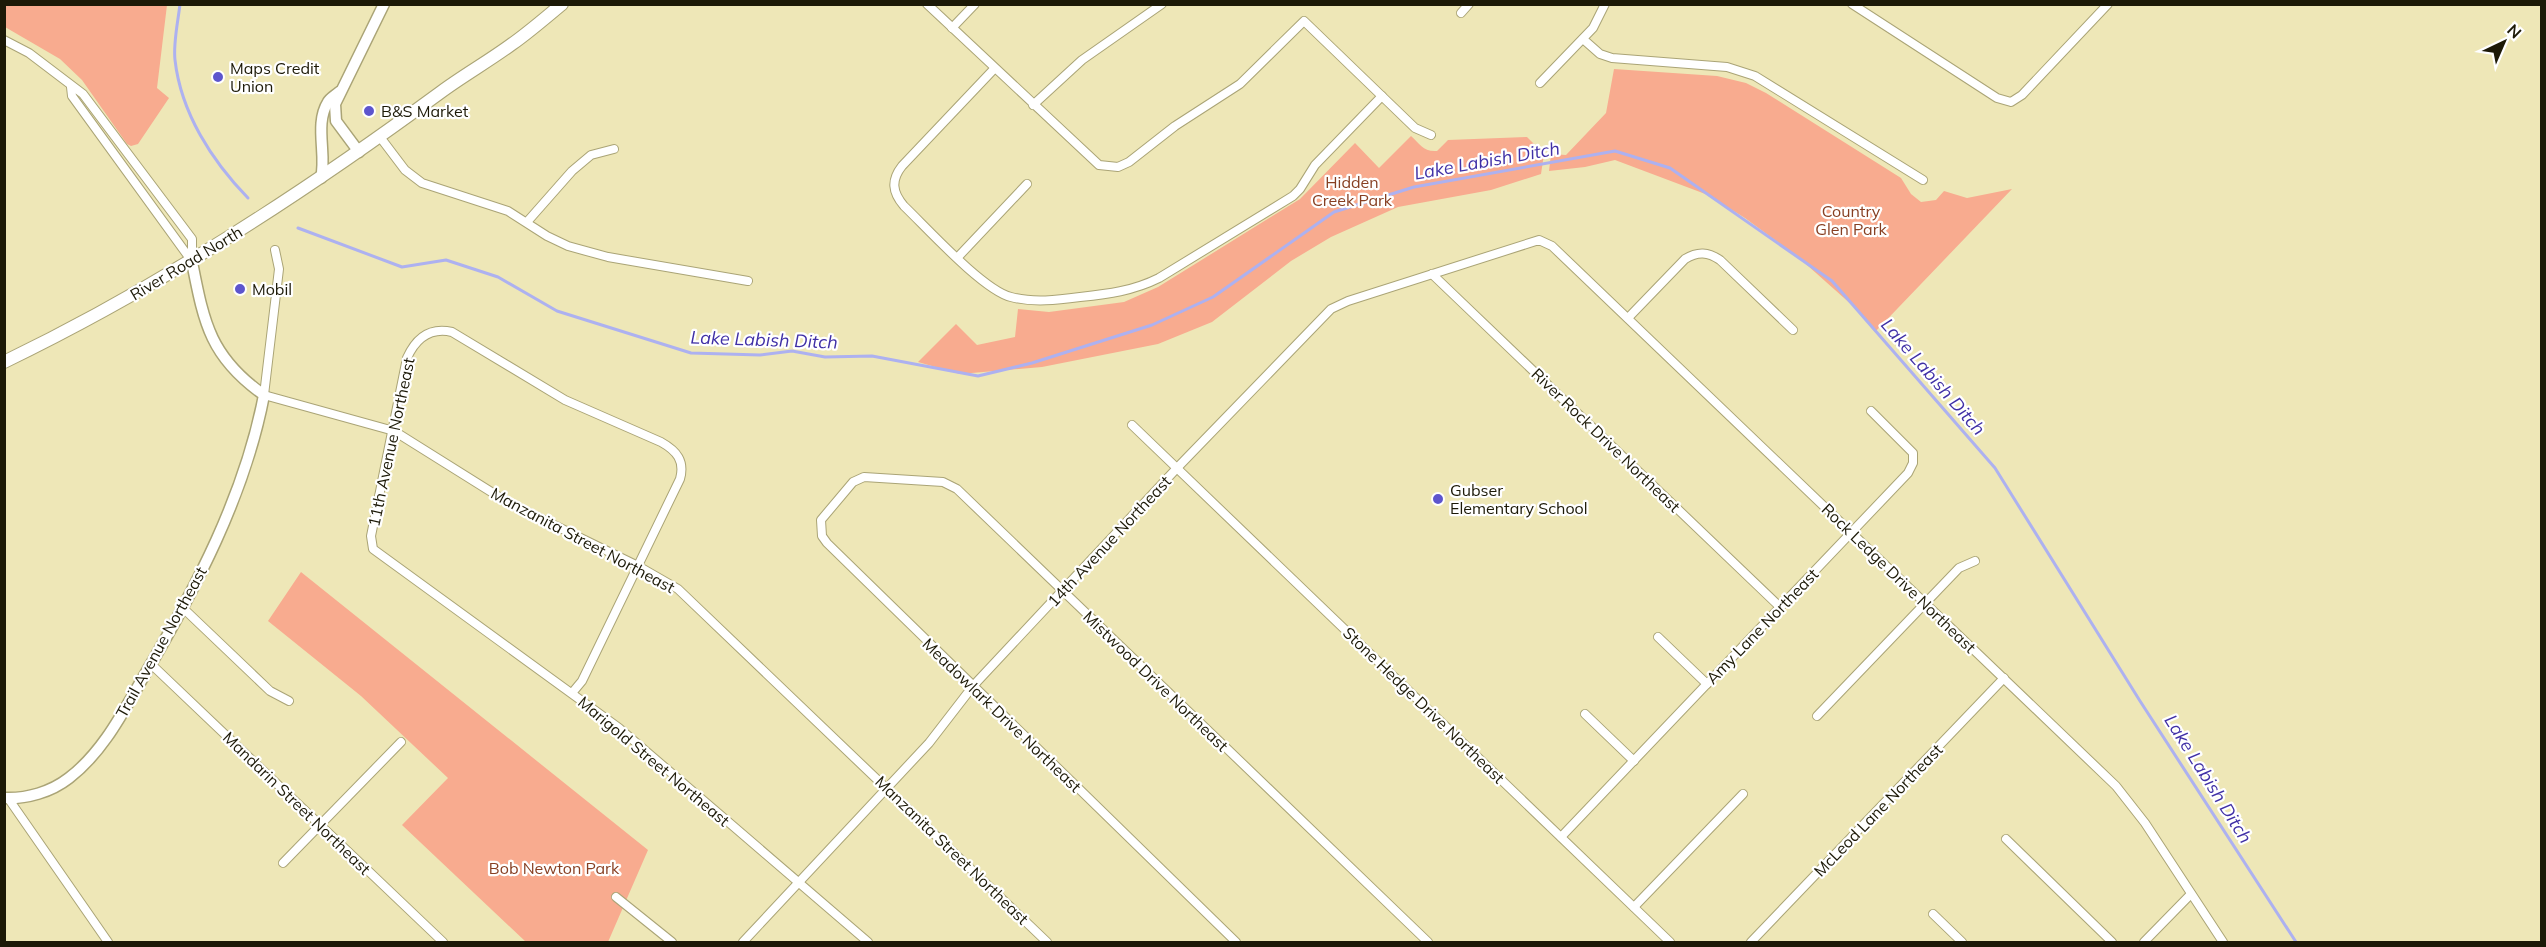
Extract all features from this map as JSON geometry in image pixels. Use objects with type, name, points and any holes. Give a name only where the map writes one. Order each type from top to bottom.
[{"type":"main road","name":"River Road North","points":[[4,362],[116,305],[192,262],[359,152],[513,44],[562,4]]},
{"type":"street","points":[[359,152],[336,121],[334,114],[339,92],[384,4]]},
{"type":"street","points":[[927,4],[1091,160],[1099,165],[1118,167],[1129,162],[1175,126],[1249,78],[1304,21],[1415,128],[1431,135]]},
{"type":"street","points":[[952,28],[975,4]]},
{"type":"street","points":[[1033,105],[1082,60],[1162,4]]},
{"type":"street","points":[[1461,13],[1469,4]]},
{"type":"street","points":[[1540,83],[1600,19],[1605,4]]},
{"type":"street","points":[[1852,4],[1997,98],[2011,102],[2022,95],[2108,4]]},
{"type":"street","points":[[1583,39],[1600,54],[1612,58],[1727,67],[1755,76],[1923,180]]},
{"type":"street","points":[[4,40],[29,52],[56,72],[71,87],[83,94],[192,239],[192,262]]},
{"type":"street","points":[[994,69],[902,166],[893,184],[898,200],[986,284],[1010,297],[1020,299],[1065,299],[1112,294],[1136,288],[1159,278],[1293,196],[1315,165],[1382,96]]},
{"type":"street","points":[[71,87],[72,96],[192,262]]},
{"type":"street","points":[[321,178],[324,167],[321,130],[324,114],[328,102],[339,92]]},
{"type":"street","points":[[380,136],[405,170],[422,183],[449,194],[495,205],[556,241],[584,251],[748,281]]},
{"type":"street","points":[[527,222],[572,171],[591,155],[614,149]]},
{"type":"street","points":[[958,257],[1027,184]]},
{"type":"street","name":"14th Avenue Northeast","points":[[743,942],[888,789],[947,723],[959,702],[972,686],[1177,468],[1331,309],[1348,301],[1543,240]]},
{"type":"street","name":"Rock Ledge Drive Northeast","points":[[1543,240],[1628,318],[2101,771],[2129,801],[2223,942]]},
{"type":"street","name":"Trail Avenue Northeast","points":[[6,798],[24,797],[46,790],[67,780],[83,766],[109,733],[184,609],[215,542],[238,483],[264,395],[279,269],[275,250]]},
{"type":"street","points":[[1628,318],[1685,259],[1692,254],[1706,253],[1720,261],[1793,330]]},
{"type":"street","name":"Manzanita Street Northeast","points":[[192,262],[205,318],[216,347],[231,368],[264,395],[394,431],[509,503],[638,566],[688,597],[1047,942]]},
{"type":"street","name":"River Rock Drive Northeast","points":[[1432,274],[1780,607]]},
{"type":"street","name":"11th Avenue Northeast","points":[[373,549],[371,536],[407,358],[420,338],[430,332],[441,330],[452,333],[565,400],[669,447],[680,458],[683,466],[680,479],[638,566]]},
{"type":"street","name":"Amy Lane Northeast","points":[[1561,837],[1908,473],[1914,457],[1909,448],[1871,411]]},
{"type":"street","name":"Stone Hedge Drive Northeast","points":[[1132,425],[1670,942]]},
{"type":"street","name":"Mistwood Drive Northeast","points":[[858,479],[951,484],[1428,942]]},
{"type":"street","name":"Meadowlark Drive Northeast","points":[[858,479],[824,514],[820,528],[822,536],[972,686],[1236,942]]},
{"type":"street","name":"Marigold Street Northeast","points":[[373,549],[628,736],[867,942]]},
{"type":"street","points":[[1817,716],[1959,568],[1975,561]]},
{"type":"street","points":[[572,693],[582,681],[638,566]]},
{"type":"street","points":[[184,609],[270,692],[288,701]]},
{"type":"street","points":[[1658,637],[1707,684]]},
{"type":"street","name":"Mandarin Street Northeast","points":[[151,664],[443,942]]},
{"type":"street","name":"McLeod Lane Northeast","points":[[1751,942],[2004,678]]},
{"type":"street","points":[[1585,714],[1634,761]]},
{"type":"street","points":[[283,863],[402,742]]},
{"type":"street","points":[[1634,907],[1743,794]]},
{"type":"street","points":[[6,798],[108,942]]},
{"type":"street","points":[[2006,839],[2112,942]]},
{"type":"street","points":[[2144,942],[2191,894]]},
{"type":"street","points":[[616,897],[672,942]]},
{"type":"street","points":[[1933,914],[1962,942]]},
{"type":"street","points":[[95,942],[102,935]]},
{"type":"green space","points":[[4,5],[167,5],[157,88],[169,98],[138,144],[131,146],[127,144],[82,80],[60,59],[5,27]]},
{"type":"green space","name":"Country Glen Park","points":[[1614,69],[1717,76],[1746,83],[1766,93],[1901,178],[1911,194],[1921,202],[1936,200],[1944,191],[1967,198],[2012,189],[1875,332],[1853,306],[1798,257],[1745,218],[1708,195],[1615,160],[1585,167],[1549,171],[1551,154],[1566,155],[1606,113]]},
{"type":"green space","name":"Hidden Creek Park","points":[[1411,136],[1422,147],[1432,151],[1437,151],[1448,140],[1527,137],[1544,154],[1541,174],[1491,190],[1398,207],[1331,237],[1291,261],[1212,322],[1158,344],[1042,367],[960,374],[918,362],[956,324],[977,345],[1015,337],[1018,309],[1049,312],[1124,302],[1158,287],[1300,199],[1355,143],[1379,168]]},
{"type":"green space","name":"Bob Newton Park","points":[[301,572],[648,850],[608,942],[526,942],[402,825],[448,778],[361,696],[268,621]]},
{"type":"waterway","name":"Lake Labish Ditch","points":[[180,4],[175,60],[184,99],[200,135],[222,168],[248,198]]},
{"type":"waterway","name":"Lake Labish Ditch","points":[[298,228],[402,267],[446,260],[498,277],[557,311],[691,353],[760,355],[792,351],[825,357],[872,356],[978,376],[1032,363],[1152,325],[1213,297],[1334,212],[1414,187],[1615,151],[1670,168],[1832,281],[1995,468],[2140,701],[2296,942]]},
{"type":"place","name":"Maps Credit Union","points":[[218,77]]},
{"type":"place","name":"B&S Market","points":[[369,111]]},
{"type":"place","name":"Mobil","points":[[240,289]]},
{"type":"place","name":"Gubser Elementary School","points":[[1438,499]]}]
